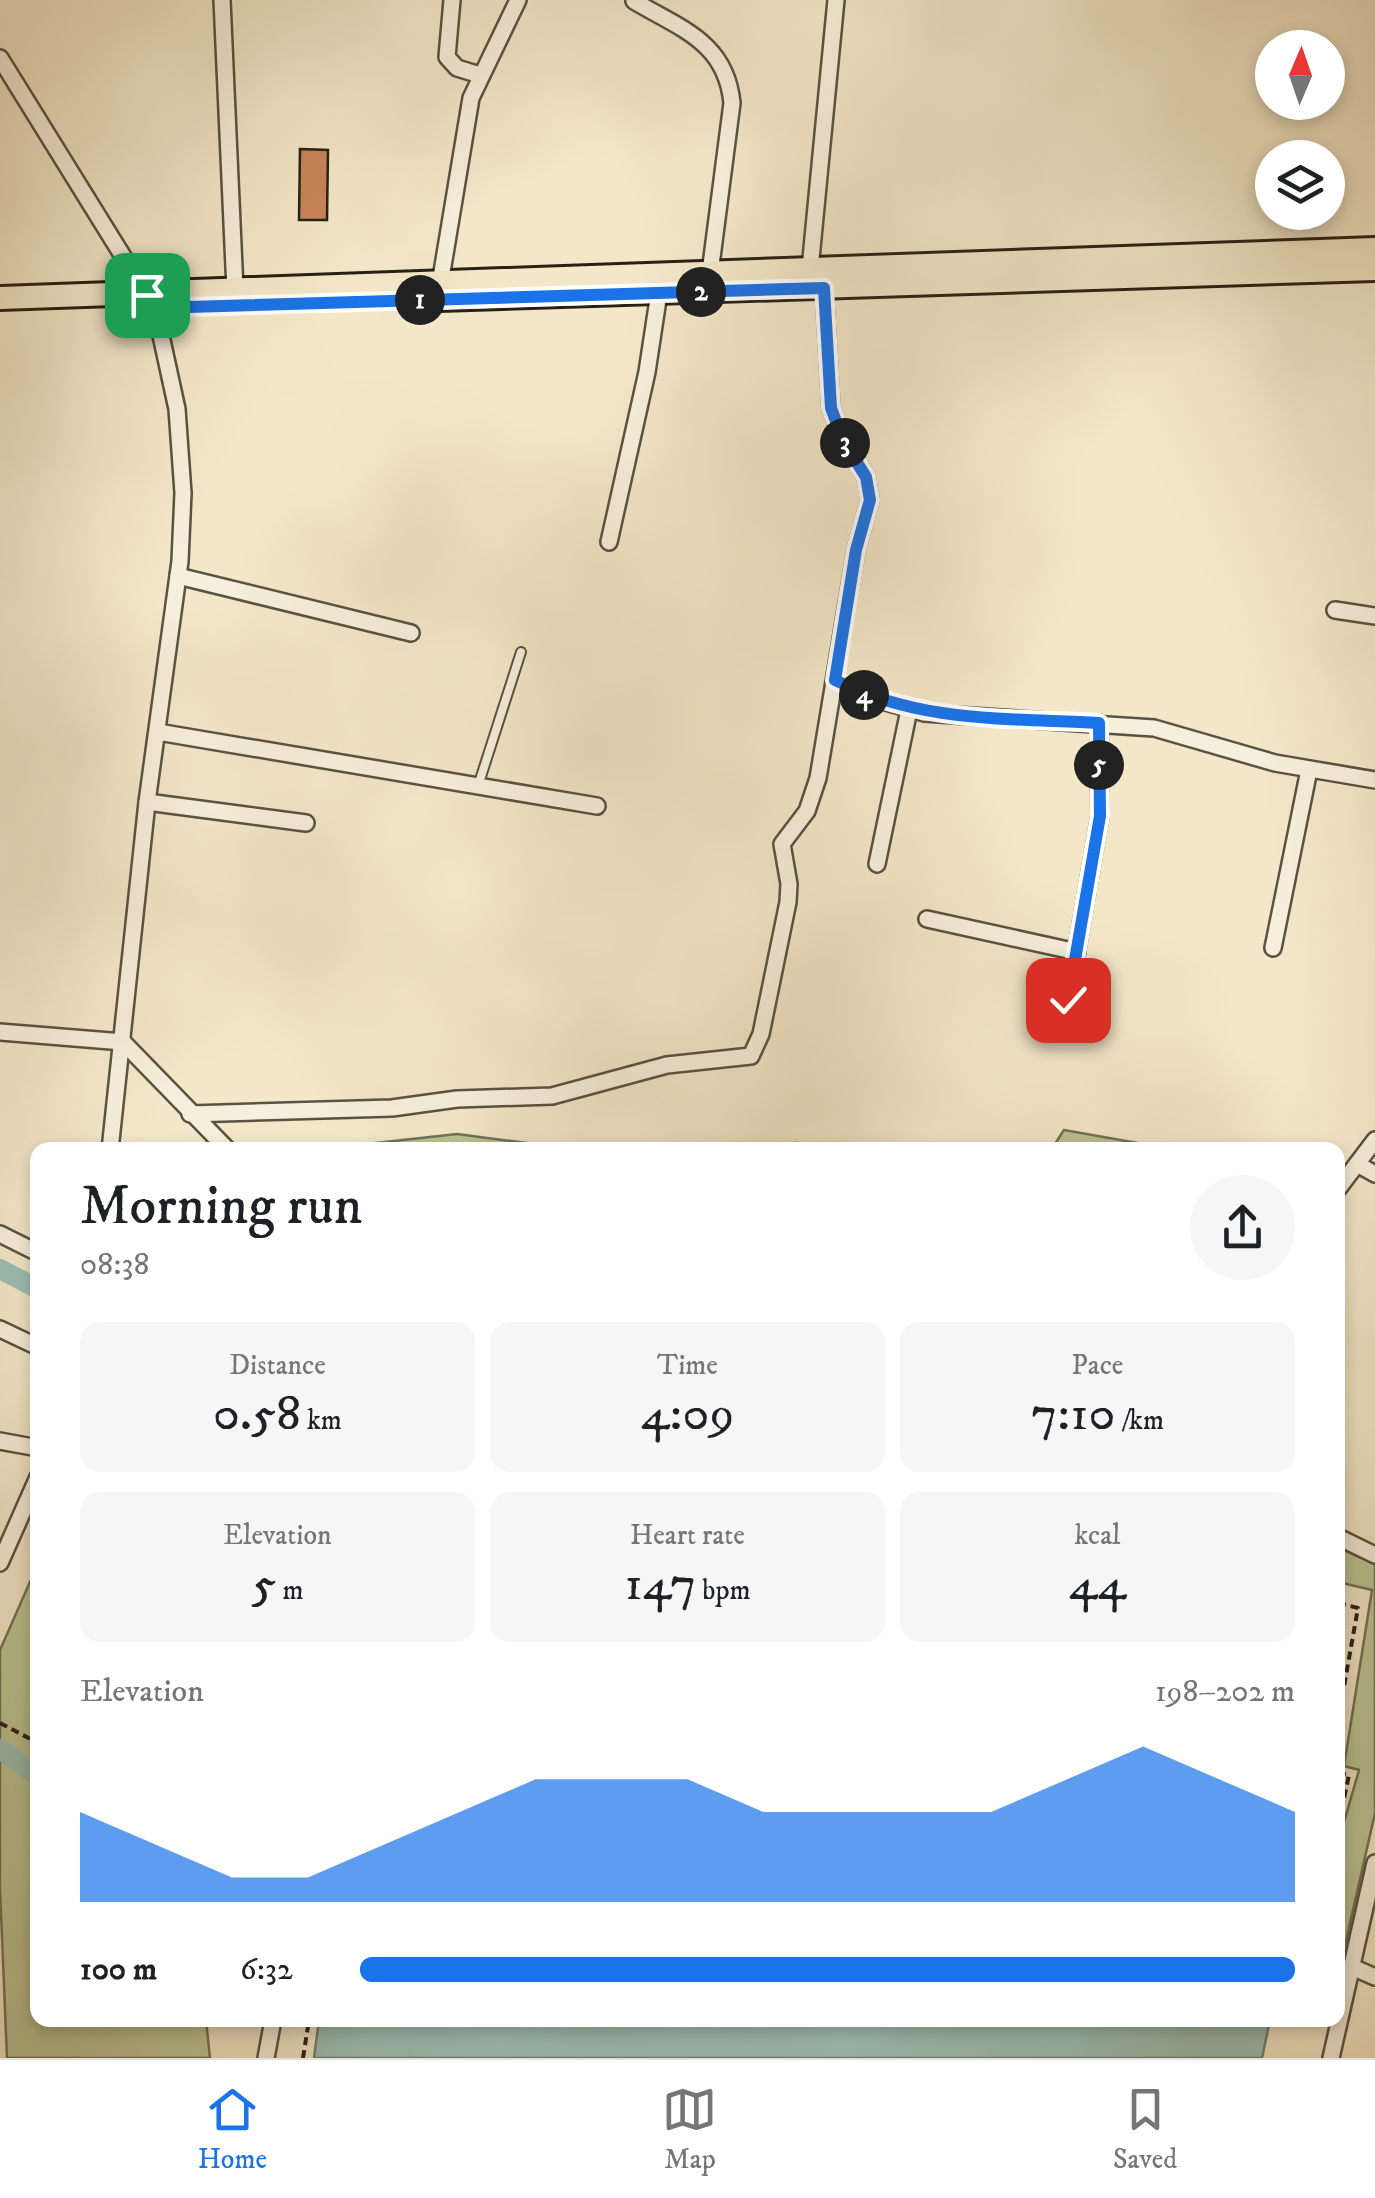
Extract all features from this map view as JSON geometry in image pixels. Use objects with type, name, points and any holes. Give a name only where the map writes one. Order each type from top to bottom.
[{"type":"main road","points":[[0,311],[151,302],[659,293],[817,279],[1375,248]]},
{"type":"main road","points":[[0,298],[151,302],[235,290],[710,273],[817,279],[1375,270]]},
{"type":"street","points":[[222,0],[235,290]]},
{"type":"street","points":[[452,0],[450,64],[480,75]]},
{"type":"street","points":[[440,284],[464,132],[480,75],[518,0]]},
{"type":"street","points":[[190,1114],[376,1108],[457,1099],[552,1096],[667,1065],[751,1056],[760,1034],[788,902],[782,844],[812,798],[856,550],[870,500],[866,477],[843,440],[831,408],[817,279],[836,0]]},
{"type":"street","points":[[634,1],[704,43],[730,78],[732,102],[710,273]]},
{"type":"street","points":[[0,58],[151,302],[171,368],[180,446],[178,576],[147,802],[111,1142]]},
{"type":"street","points":[[608,542],[647,372],[659,293]]},
{"type":"street","points":[[178,576],[412,633]]},
{"type":"street","points":[[1335,610],[1375,616]]},
{"type":"street","points":[[835,680],[909,710],[959,717],[1099,723],[1184,735],[1309,770],[1375,780]]},
{"type":"street","points":[[877,864],[909,710]]},
{"type":"street","points":[[1068,1000],[1100,816],[1099,723]]},
{"type":"street","points":[[158,732],[597,806]]},
{"type":"street","points":[[1272,948],[1309,770]]},
{"type":"street","points":[[147,802],[306,823]]},
{"type":"street","points":[[927,919],[1077,952]]},
{"type":"street","points":[[0,1032],[122,1042],[220,1142]]},
{"type":"street","points":[[1345,1180],[1375,1140]]},
{"type":"street","points":[[1357,1164],[1375,1174]]},
{"type":"street","points":[[0,1234],[30,1249]]},
{"type":"street","points":[[0,1329],[30,1343]]},
{"type":"street","points":[[0,1441],[30,1447]]},
{"type":"street","points":[[0,1563],[30,1495]]},
{"type":"street","points":[[1345,1540],[1375,1555]]},
{"type":"street","points":[[1345,1997],[1375,1862]]},
{"type":"street","points":[[1352,1966],[1375,1977]]},
{"type":"street","points":[[266,2058],[271,2027]]},
{"type":"street","points":[[1331,2058],[1338,2027]]},
{"type":"lane","points":[[478,786],[521,652]]},
{"type":"path","points":[[1345,1605],[1358,1608],[1345,1681]]},
{"type":"path","points":[[0,1723],[30,1739]]},
{"type":"path","points":[[303,2058],[307,2027]]},
{"type":"green space","points":[[1064,1130],[1132,1142],[1056,1142]]},
{"type":"green space","points":[[457,1134],[518,1142],[385,1142]]},
{"type":"green space","points":[[1345,1550],[1375,1564],[1375,1813],[1345,1945],[1345,1819],[1359,1770],[1345,1766],[1345,1760],[1372,1590],[1345,1584]]},
{"type":"green space","points":[[30,1582],[30,2027],[207,2027],[210,2058],[7,2058],[0,1889],[0,1650]]},
{"type":"water","points":[[318,2027],[1269,2027],[1262,2058],[314,2058]]},
{"type":"building","points":[[300,149],[328,150],[327,220],[299,220]]},
{"type":"waterway","points":[[0,1269],[30,1285]]},
{"type":"waterway","points":[[0,1749],[30,1770]]},
{"type":"route","points":[[147,295],[155,308],[824,288],[831,408],[843,440],[866,477],[870,500],[856,550],[835,680],[868,697],[924,713],[1099,723],[1100,816],[1068,1000]]}]
